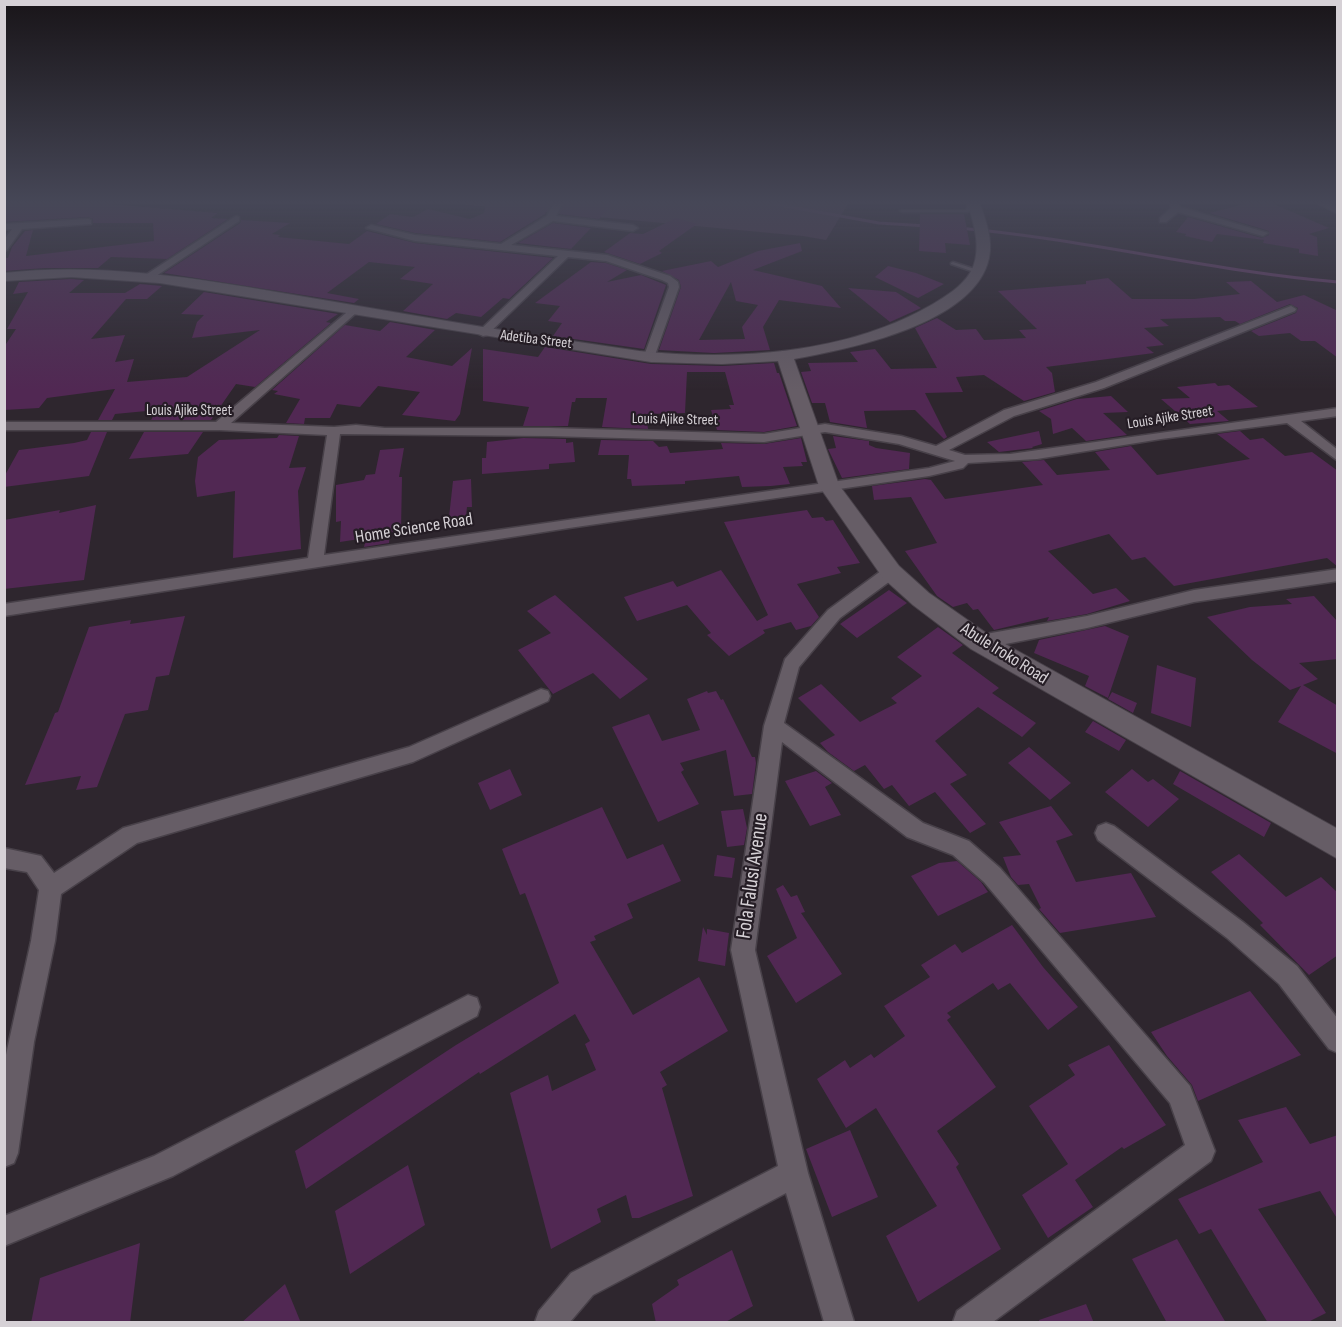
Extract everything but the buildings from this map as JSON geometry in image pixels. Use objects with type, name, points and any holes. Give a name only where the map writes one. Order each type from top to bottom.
[{"type":"street","points":[[146,278],[164,266]]},
{"type":"street","points":[[483,333],[553,266]]},
{"type":"street","points":[[630,266],[673,282],[674,287],[650,357]]},
{"type":"street","points":[[979,272],[981,266]]},
{"type":"street","name":"Adetiba Street","points":[[4,278],[56,273],[146,278],[483,333],[650,357],[720,358],[784,355],[858,341],[907,325],[955,299],[971,284],[979,272]]},
{"type":"street","points":[[935,452],[1009,413],[1100,385],[1291,309]]},
{"type":"street","points":[[219,426],[352,311]]},
{"type":"street","name":"Abule Iroko Road","points":[[784,355],[808,431],[829,486],[891,572],[921,599],[980,642],[1338,845]]},
{"type":"street","name":"Louis Ajike Street","points":[[4,426],[219,426],[334,431],[549,432],[764,438],[825,428],[901,440],[964,459],[1028,456],[1161,435],[1338,412]]},
{"type":"street","points":[[1289,418],[1338,457]]},
{"type":"street","points":[[315,563],[334,431]]},
{"type":"street","name":"Home Science Road","points":[[4,610],[929,472],[958,465],[964,459]]},
{"type":"street","name":"Fola Falusi Avenue","points":[[839,1323],[794,1173],[742,950],[774,726],[791,664],[834,614],[891,572]]},
{"type":"street","points":[[980,642],[1087,622],[1194,596],[1338,575]]},
{"type":"street","points":[[51,888],[131,836],[413,754],[541,696]]},
{"type":"street","points":[[774,726],[915,830],[961,848],[992,875],[1181,1095],[1201,1152],[1050,1260],[969,1323]]},
{"type":"street","points":[[1106,833],[1235,930],[1288,975],[1338,1040]]},
{"type":"street","points":[[4,858],[33,863],[51,888],[43,941],[21,1042],[4,1153]]},
{"type":"street","points":[[4,1231],[163,1166],[468,1007]]},
{"type":"street","points":[[550,1323],[582,1284],[794,1173]]},
{"type":"lane","points":[[961,266],[979,272]]},
{"type":"waterway","points":[[1217,266],[1338,282]]}]
